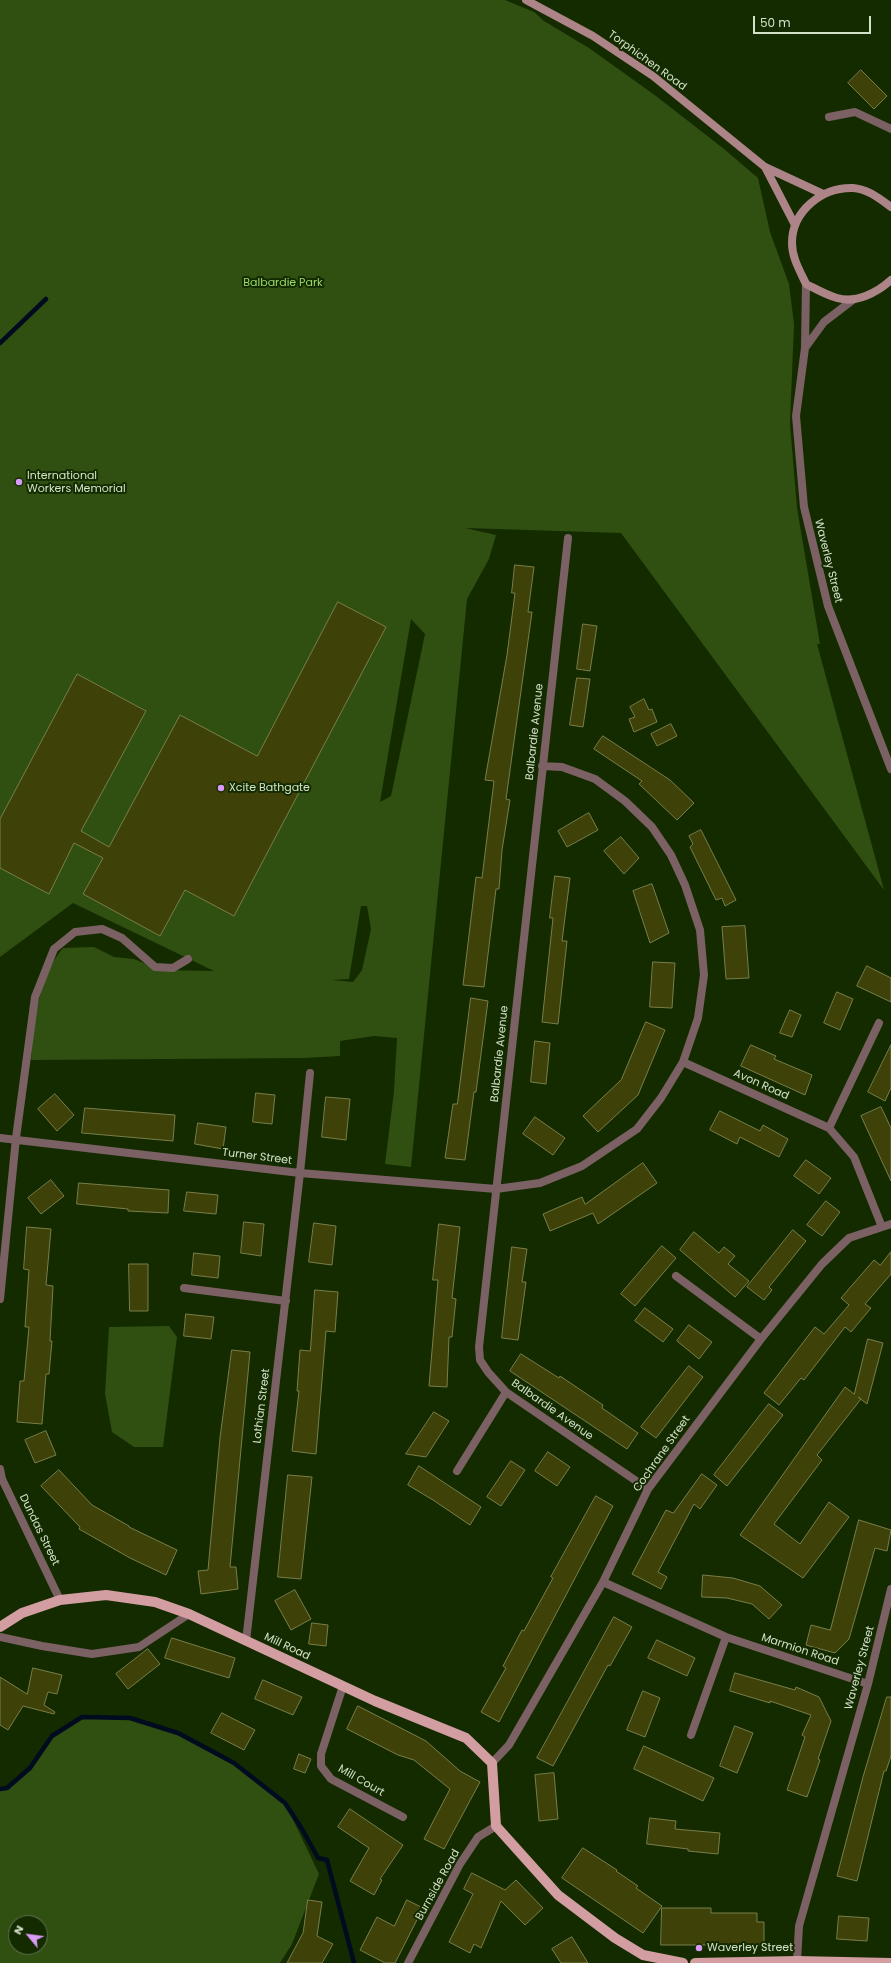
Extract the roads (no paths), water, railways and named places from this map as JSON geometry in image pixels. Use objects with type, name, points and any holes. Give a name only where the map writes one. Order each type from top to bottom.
[{"type":"main road","name":"Torphichen Road","points":[[528,0],[593,36],[652,76],[765,167]]},
{"type":"main road","points":[[765,167],[823,194]]},
{"type":"main road","points":[[765,167],[795,225]]},
{"type":"main road","points":[[891,207],[873,193],[854,188],[834,189],[823,194],[806,207],[795,225],[792,243],[794,256],[806,284],[838,299],[854,299],[879,290],[891,280]]},
{"type":"main road","name":"Mill Road","points":[[0,1627],[22,1613],[60,1600],[106,1595],[155,1602],[189,1614],[375,1701],[466,1738],[492,1763]]},
{"type":"main road","points":[[492,1763],[496,1826],[558,1895],[615,1938],[643,1955],[683,1963]]},
{"type":"main road","points":[[695,1963],[891,1963]]},
{"type":"street","points":[[829,117],[855,112],[891,129]]},
{"type":"street","name":"Waverley Street","points":[[806,284],[805,348],[796,416],[804,507],[828,606],[891,769]]},
{"type":"street","name":"Waverley Street","points":[[805,348],[824,322],[854,299]]},
{"type":"street","name":"Balbardie Avenue","points":[[568,538],[496,1189],[480,1347],[480,1360],[488,1372],[506,1392],[648,1490]]},
{"type":"street","name":"Turner Street","points":[[0,1138],[16,1138],[300,1173],[496,1189],[540,1183],[588,1162],[637,1129],[661,1098],[683,1062],[698,1018],[704,975],[700,930],[686,885],[671,855],[652,827],[624,801],[595,780],[562,767],[542,766]]},
{"type":"street","points":[[0,1299],[16,1138],[35,997],[54,949],[75,932],[102,929],[122,938],[155,967],[173,968],[188,958]]},
{"type":"street","points":[[829,1128],[879,1023]]},
{"type":"street","name":"Avon Road","points":[[683,1062],[829,1128],[854,1157],[882,1227]]},
{"type":"street","name":"Lothian Street","points":[[246,1641],[286,1301],[310,1073]]},
{"type":"street","name":"Cochrane Street","points":[[492,1763],[509,1745],[603,1582],[648,1490],[761,1339],[822,1264],[849,1238],[891,1224]]},
{"type":"street","points":[[676,1276],[761,1339]]},
{"type":"street","points":[[184,1288],[286,1301]]},
{"type":"street","points":[[457,1471],[506,1392]]},
{"type":"street","name":"Dundas Street","points":[[0,1469],[2,1479],[60,1600]]},
{"type":"street","name":"Marmion Road","points":[[603,1582],[726,1637],[868,1684]]},
{"type":"street","name":"Waverley Street","points":[[797,1962],[799,1926],[868,1684],[891,1589]]},
{"type":"street","points":[[0,1637],[42,1646],[92,1654],[139,1647],[189,1614]]},
{"type":"street","points":[[691,1735],[726,1637]]},
{"type":"street","name":"Mill Court","points":[[343,1686],[321,1754],[321,1766],[331,1779],[403,1817]]},
{"type":"street","name":"Burnside Road","points":[[408,1963],[460,1864],[478,1838],[496,1826]]},
{"type":"waterway","points":[[0,343],[46,299]]},
{"type":"waterway","points":[[0,1789],[7,1788],[30,1768],[52,1736],[82,1717],[130,1718],[178,1733],[234,1763],[285,1803],[302,1829],[318,1858],[327,1860],[354,1963]]},
{"type":"place","name":"International Workers Memorial","points":[[19,482]]},
{"type":"place","name":"Xcite Bathgate","points":[[221,788]]},
{"type":"place","name":"Waverley Street","points":[[699,1948]]},
{"type":"park label","name":"Balbardie Park","points":[[283,283]]}]
